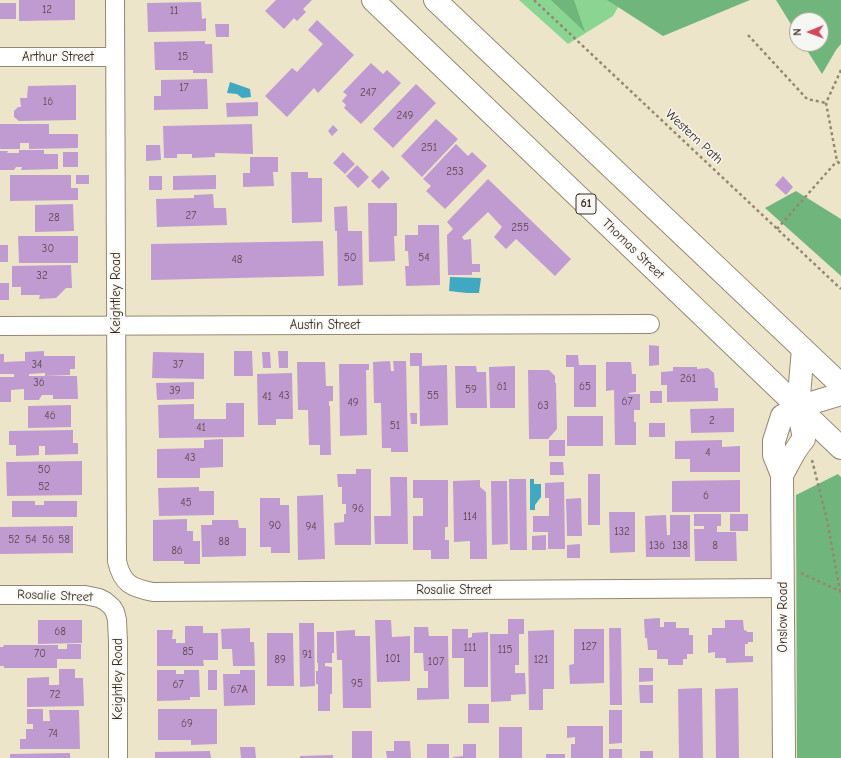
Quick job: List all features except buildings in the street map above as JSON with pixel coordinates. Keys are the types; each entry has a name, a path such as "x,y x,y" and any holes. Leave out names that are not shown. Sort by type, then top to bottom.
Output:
{"main road":[{"name":"Thomas Street","path":"373,0 841,448"},
{"path":"435,0 841,385"},
{"name":"Onslow Road","path":"784,758 782,475 790,463 798,445 804,439 798,407 803,348"},
{"path":"798,407 841,394"}],"street":[{"name":"Keightley Road","path":"115,0 117,561 119,570 128,583"},
{"name":"Arthur Street","path":"0,57 115,56"},
{"name":"Austin Street","path":"0,326 650,324"},
{"name":"Rosalie Street","path":"128,583 141,590 153,592 783,588"},
{"name":"Rosalie Street","path":"0,595 85,595 99,598 108,603"},
{"name":"Keightley Road","path":"108,603 115,612 117,620 118,758"}],"path":[{"name":"Western Path","path":"534,0 841,289"},
{"path":"748,35 807,99 826,103"},
{"path":"841,70 826,103 837,161 841,165"},
{"path":"777,229 837,161"},
{"path":"811,457 827,520 841,596"},
{"path":"783,588 798,571 840,590"}],"green space":[{"path":"519,0 622,0 613,16 568,44"},
{"path":"551,0 574,0 585,32"},
{"path":"607,0 750,0 663,36"},
{"path":"776,0 841,0 841,44 822,74 808,52 829,52 829,12 789,12 789,21"},
{"path":"796,191 841,219 841,276 765,208"},
{"path":"838,474 841,477 841,758 797,758 796,495"}],"water":[{"path":"230,82 250,89 251,97 242,98 237,94 227,93"},
{"path":"450,277 481,278 479,293 449,291"},
{"path":"530,479 534,479 534,484 541,484 541,497 535,505 535,510 530,510"}]}
